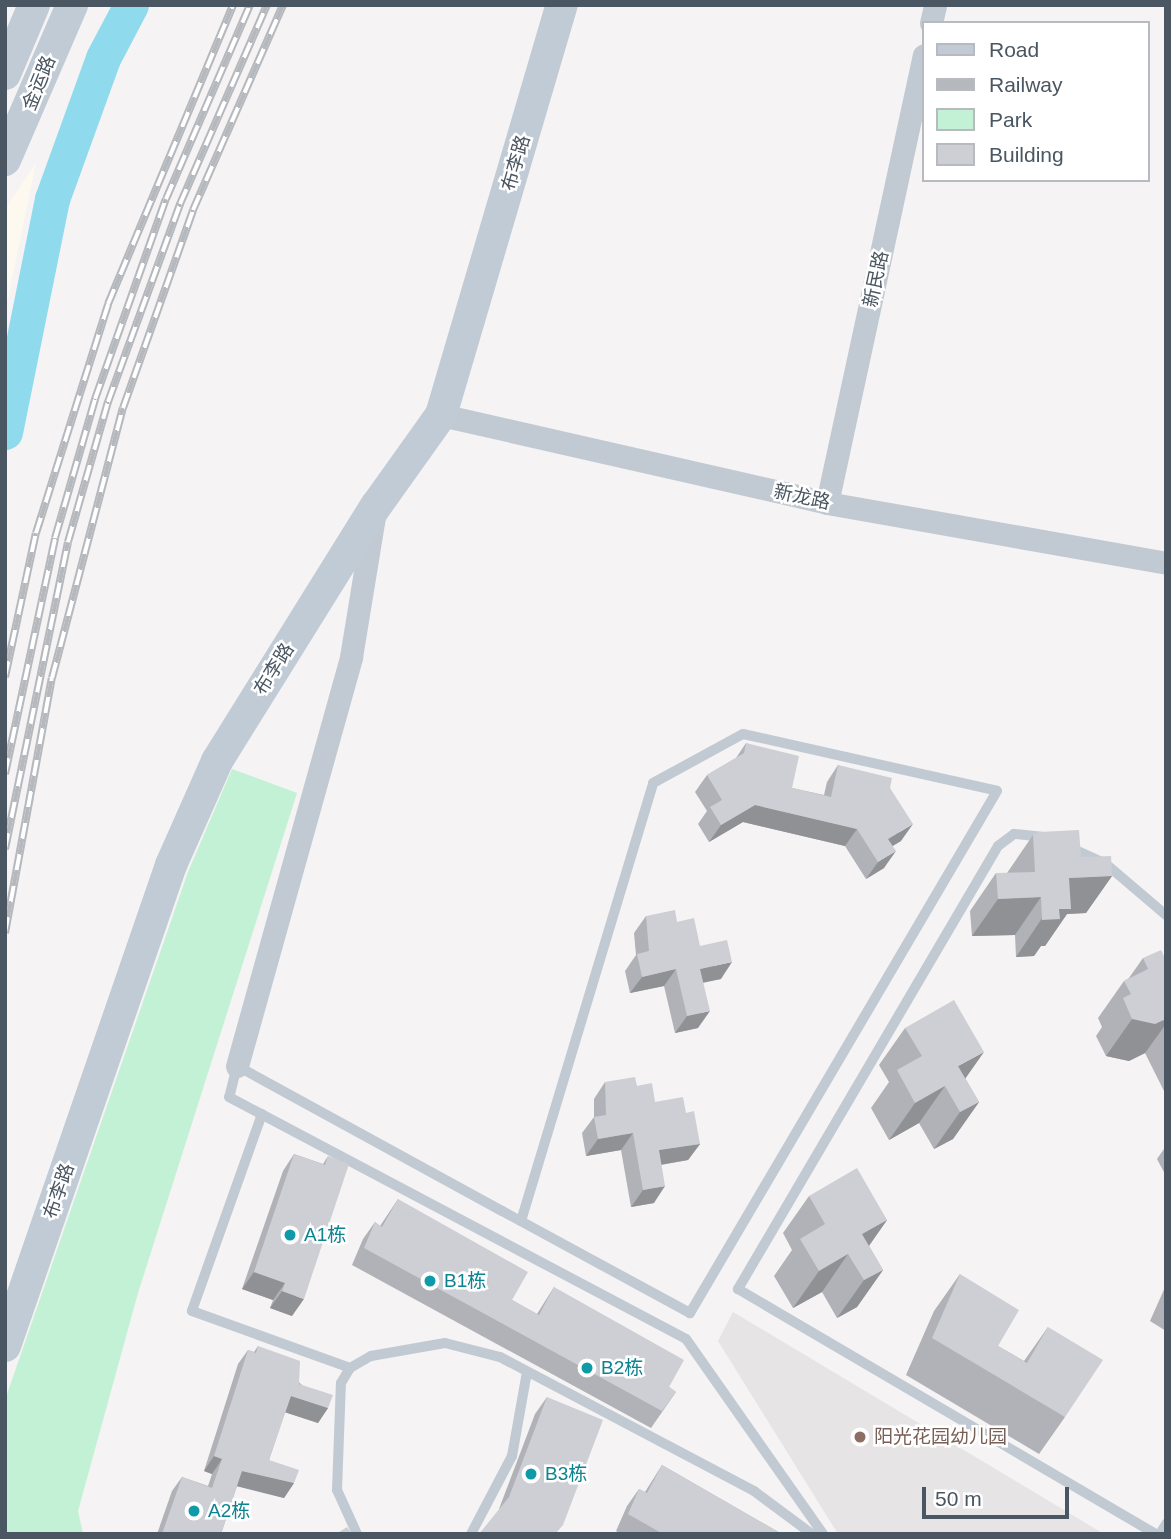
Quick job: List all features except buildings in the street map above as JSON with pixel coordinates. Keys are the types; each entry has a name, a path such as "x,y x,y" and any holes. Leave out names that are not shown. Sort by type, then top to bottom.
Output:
{"main road":[{"name":"金运路","path":"5,74 34,5"},
{"name":"金运路","path":"5,160 72,5"},
{"name":"布李路","path":"5,1346 171,865 217,761 376,506 441,415 562,5"}],"street":[{"name":"新民路","path":"827,503 922,64"},
{"name":"新龙路","path":"441,415 827,503 1166,564"},
{"path":"237,1066 351,657 376,506"}],"lane":[{"path":"522,1221 653,783 743,734 997,791 691,1313 237,1066 229,1097 686,1339 823,1534"},
{"path":"1166,915 1106,864 1045,837 1014,834 998,846 738,1289 1158,1534 1166,1524"},
{"path":"262,1114 192,1311 350,1368"},
{"path":"357,1534 344,1513 336,1478 338,1396 350,1368 371,1356 457,1343 527,1371 754,1491 812,1534"},
{"path":"471,1534 512,1456 527,1371"}],"shaded area":[{"path":"36,163 5,313 5,209"},
{"name":"阳光花园幼儿园","path":"733,1312 1104,1534 838,1534 718,1341"}],"green space":[{"path":"232,769 297,793 138,1293 78,1511 83,1534 5,1534 5,1400 188,872"}],"waterway":[{"path":"5,432 52,199 103,58 131,5"}],"railway":[{"path":"5,677 36,533 108,304 233,5"},
{"path":"5,774 55,538 95,399 166,199 250,5"},
{"path":"5,849 68,542 108,402 180,204 267,5"},
{"path":"5,933 52,678 123,408 193,210 283,5"}],"place":[{"name":"A1栋","path":"290,1235"},
{"name":"B1栋","path":"430,1281"},
{"name":"B2栋","path":"587,1368"},
{"name":"阳光花园幼儿园","path":"860,1437"},
{"name":"B3栋","path":"531,1474"},
{"name":"A2栋","path":"194,1511"}]}
